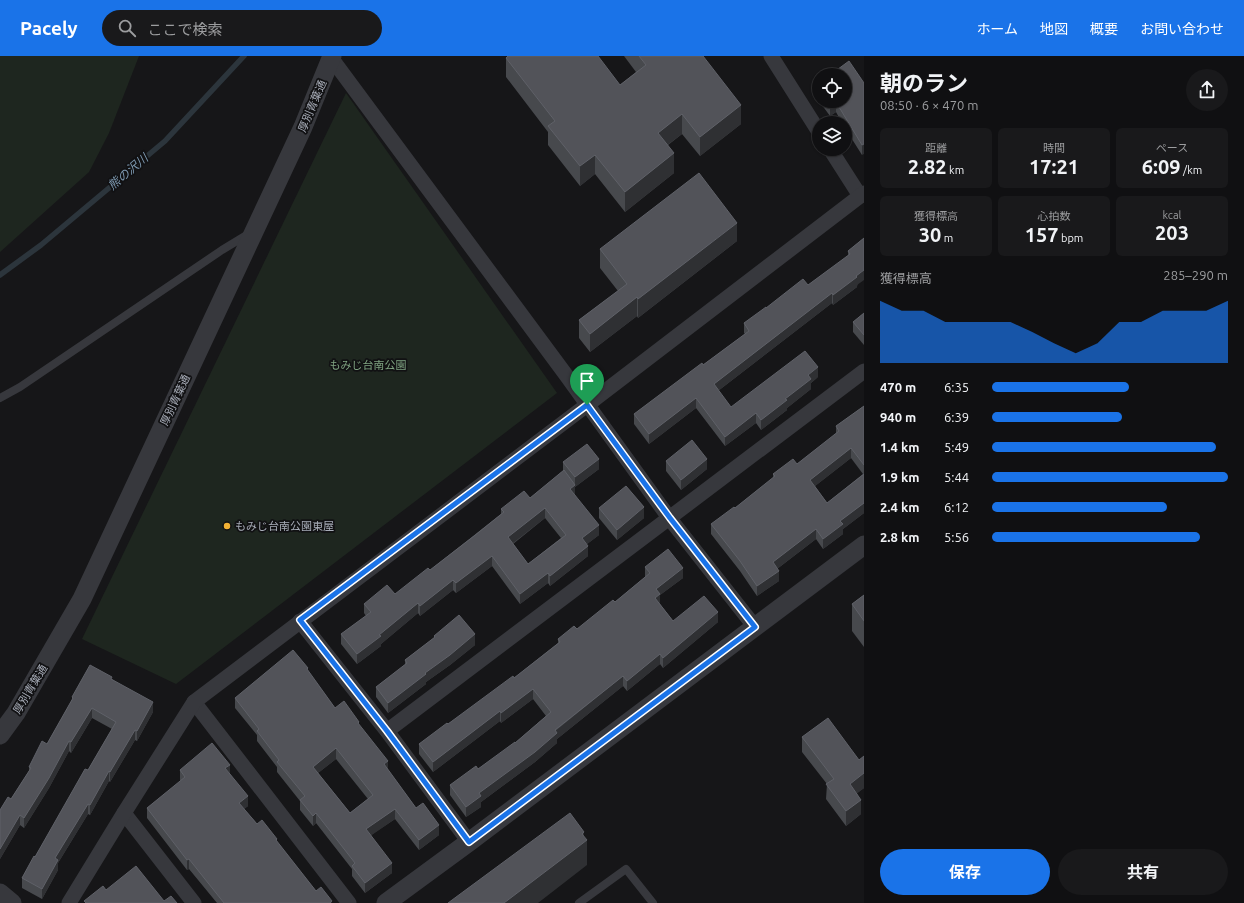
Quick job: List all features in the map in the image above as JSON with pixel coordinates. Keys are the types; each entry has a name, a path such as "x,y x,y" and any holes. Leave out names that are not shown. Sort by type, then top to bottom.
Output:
{"street":[{"path":"770,56 812,121"},
{"path":"336,57 670,518 755,627"},
{"name":"厚別青葉通","path":"0,735 16,713 82,599 336,57"},
{"path":"69,903 194,702 300,620 587,405 862,194 835,156"},
{"path":"387,731 864,371"},
{"path":"386,903 864,545"},
{"path":"300,620 387,731 469,842"},
{"path":"194,702 349,903"},
{"path":"124,813 194,903"},
{"path":"0,893 12,903"}],"lane":[{"path":"0,398 78,348 222,250 254,230"},
{"path":"579,903 626,869 653,903"}],"green space":[{"path":"0,56 139,56 109,133 89,172 0,252"},
{"name":"もみじ台南公園","path":"346,93 557,393 176,684 82,639"}],"building":[{"path":"508,56 598,56 620,85 646,65 639,56 703,56 741,105 700,137 682,114 658,133 674,153 625,192 595,155 580,166 548,126 555,121 506,58"},
{"path":"849,61 864,83 864,144 862,145 852,128 852,116 844,116 840,108 852,108 852,68 840,68"},
{"path":"699,173 737,223 638,299 637,297 590,334 579,320 627,284 600,249"},
{"path":"864,238 864,270 856,276 857,277 833,295 832,293 714,384 731,407 805,351 818,367 808,375 811,379 761,420 756,413 725,437 696,398 649,434 634,414 702,363 703,365 749,331 744,323 803,279 808,285 850,254 848,251"},
{"path":"864,313 864,335 853,322"},
{"path":"864,406 864,465 851,448 810,480 827,503 864,474 864,503 840,521 843,524 823,539 816,529 773,562 779,571 757,586 740,561 711,524 734,507 735,508 775,476 773,474 793,459 797,464 839,431 836,426"},
{"path":"692,440 707,459 681,480 666,461"},
{"path":"587,444 599,459 575,477 563,462"},
{"path":"564,470 575,485 570,489 599,525 582,538 588,546 550,576 548,573 520,594 492,556 456,583 453,580 420,606 418,603 379,635 381,636 357,654 341,634 371,612 364,604 387,585 395,594 428,568 430,570 504,512 501,509 524,491 530,498","holes":["545,508 566,535 528,564 508,537"]},
{"path":"626,486 644,507 617,530 599,508"},
{"path":"668,549 683,568 656,589 660,594 655,598 673,621 704,596 718,612 663,658 660,654 627,681 623,676 555,730 557,733 535,752 479,793 481,796 466,807 450,785 476,766 478,769 515,743 551,712 533,689 501,713 500,711 433,762 419,744 513,676 514,678 560,642 558,639 574,626 577,629 613,600 615,602 650,573 645,567"},
{"path":"864,595 864,621 852,604"},
{"path":"459,615 475,634 388,703 376,687 407,663 405,660 435,637 434,636"},
{"path":"293,650 308,668 307,669 335,708 344,701 359,722 358,723 388,761 384,764 416,808 423,803 439,825 419,840 395,809 366,829 392,863 365,883 352,866 355,863 316,813 313,816 300,800 305,796 277,762 279,760 257,731 259,729 235,698","holes":["336,748 373,795 350,813 313,767"]},
{"path":"90,665 112,677 111,679 153,702 137,731 135,730 110,772 109,771 90,805 88,804 55,858 58,860 42,889 22,878 85,769 88,770 116,722 92,708 71,742 69,741 49,778 24,818 20,815 0,849 0,810 8,797 11,799 31,768 29,767 42,741 47,744"},
{"path":"828,718 859,760 864,756 864,773 850,784 861,800 846,811 826,784 834,779 802,737"},
{"path":"212,743 230,765 225,768 248,796 239,803 257,824 262,820 316,891 321,887 332,901 330,903 224,903 189,859 187,860 147,808 185,777 180,770"},
{"path":"570,813 584,832 582,834 587,840 504,903 448,903"},
{"path":"136,866 164,901 171,896 177,903 86,903 84,901 103,886 106,890"}],"waterway":[{"name":"熊の沢川","path":"0,275 41,245 165,141 244,56"}],"place":[{"name":"もみじ台南公園東屋","path":"227,526"}],"route":[{"path":"587,405 670,518 755,627 469,842 387,731 300,620 587,405"}]}
